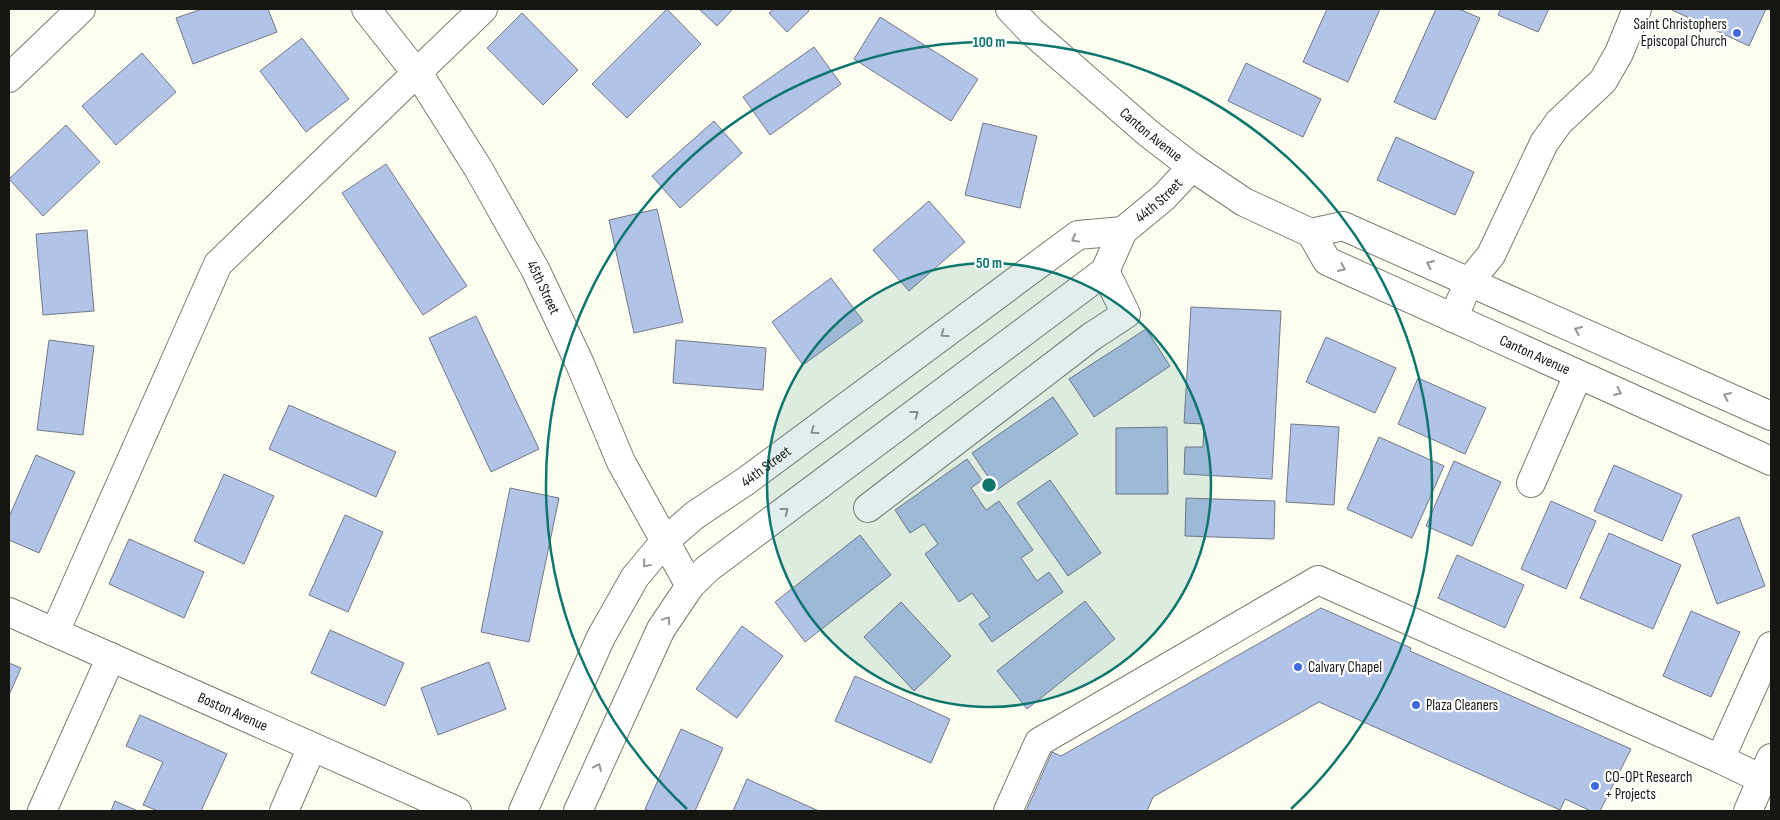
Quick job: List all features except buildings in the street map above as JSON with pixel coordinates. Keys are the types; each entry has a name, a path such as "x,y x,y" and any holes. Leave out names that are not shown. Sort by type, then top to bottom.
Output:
{"street":[{"path":"9,78 81,9"},
{"name":"45th Street","path":"366,9 417,74 478,168 535,269 580,364 621,462 690,586"},
{"path":"55,632 218,264 483,9"},
{"name":"Canton Avenue","path":"1010,9 1031,31 1148,134 1244,202 1311,233 1327,261 1771,462"},
{"path":"1453,318 1469,282 1491,255 1544,143 1559,122 1603,81 1619,53 1637,9"},
{"name":"44th Street","path":"578,811 661,629 690,586 707,569 1105,271 1123,231 1164,197 1192,167"},
{"path":"1311,233 1344,226 1771,416"},
{"name":"44th Street","path":"522,811 601,637 635,578 665,541 695,515 746,481 1078,235 1123,231"},
{"path":"868,508 1091,337 1126,314 1105,271"},
{"path":"1531,483 1578,375"},
{"path":"1008,811 1039,742 1318,580 1720,759 1767,769 1748,811"},
{"name":"Boston Avenue","path":"9,612 457,811"},
{"path":"1720,759 1771,646"},
{"path":"42,811 111,657"},
{"path":"284,811 312,747"}],"place":[{"name":"Saint Christophers Episcopal Church","path":"1737,33"},
{"name":"Calvary Chapel","path":"1298,667"},
{"name":"Plaza Cleaners","path":"1416,705"},
{"name":"CO-OPt Research + Projects","path":"1595,786"}]}
